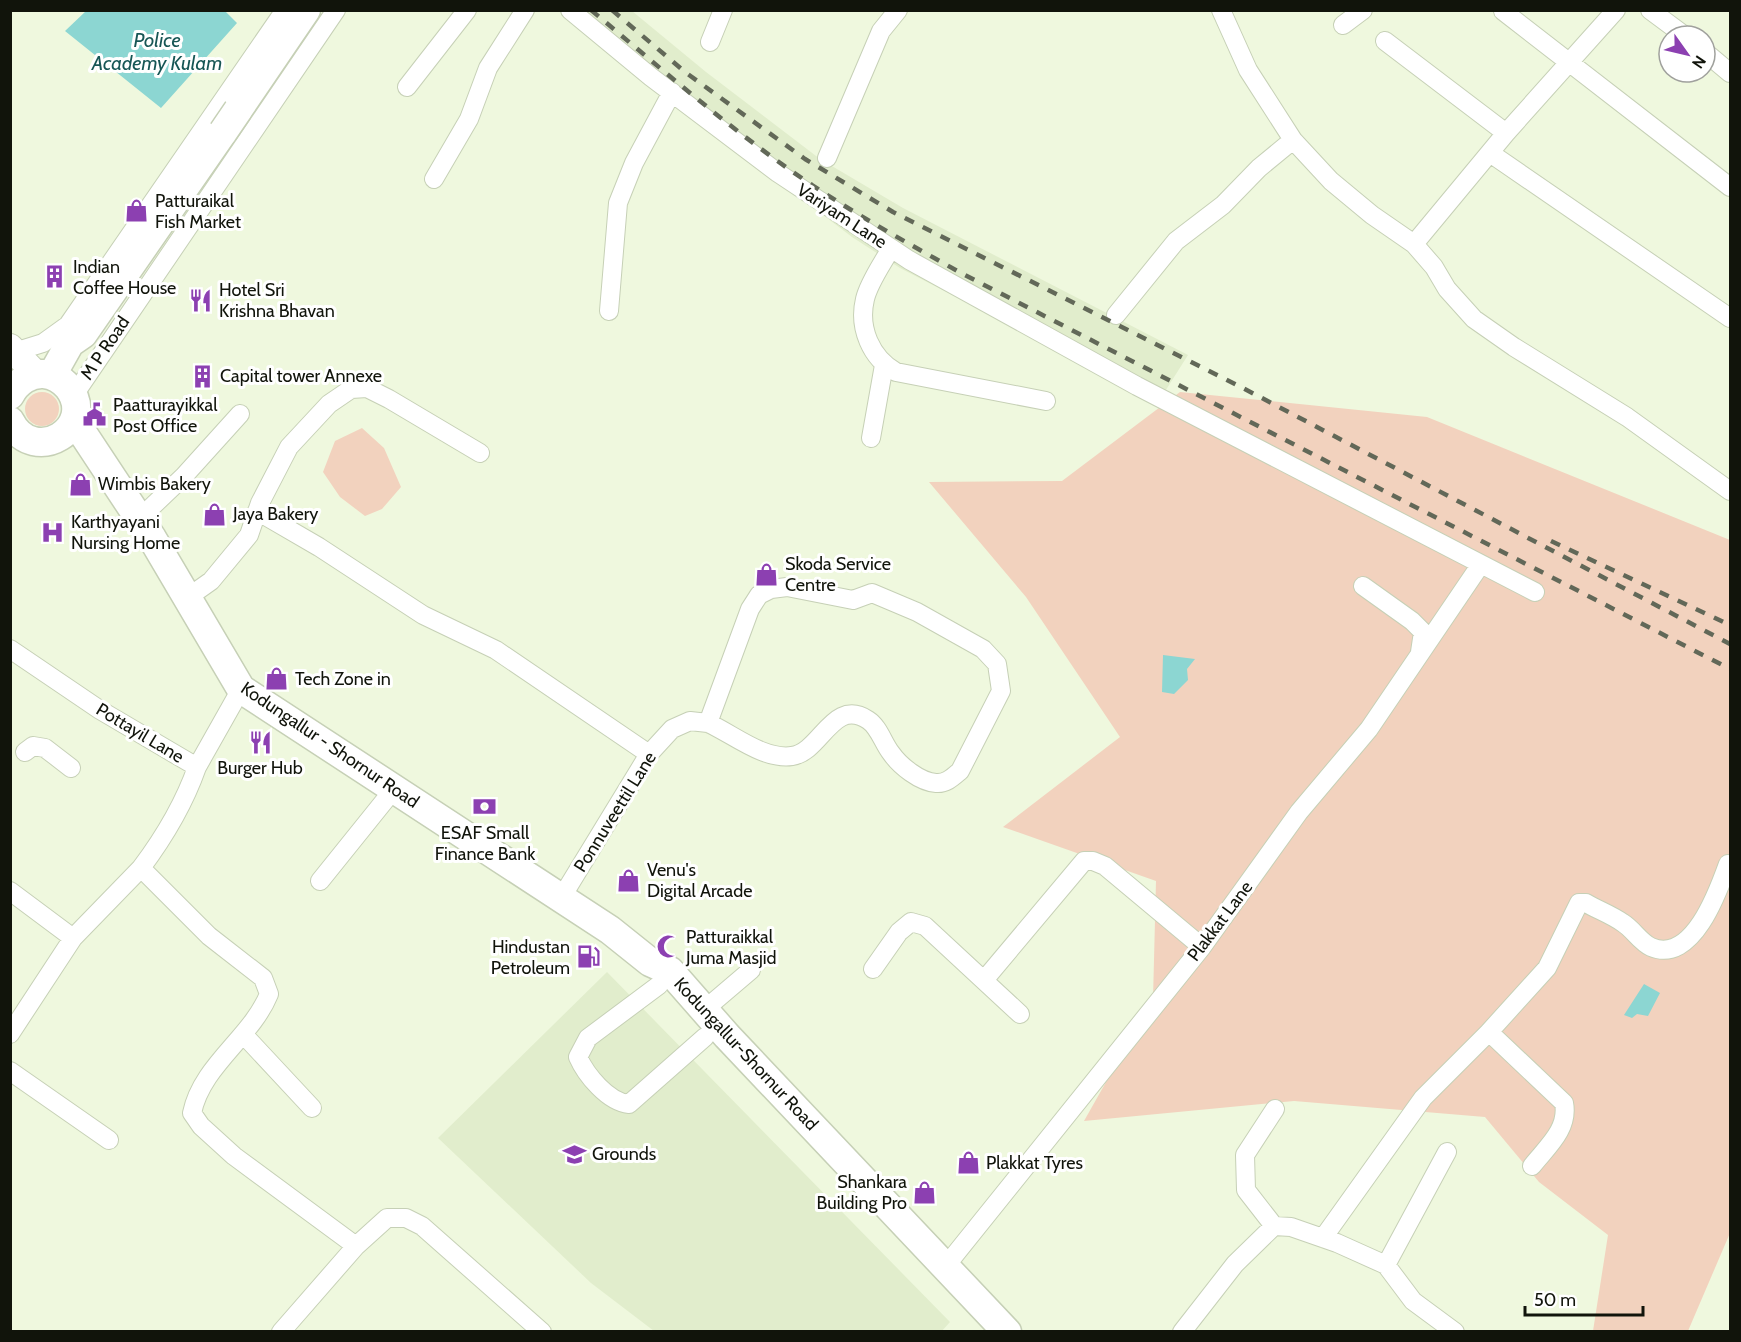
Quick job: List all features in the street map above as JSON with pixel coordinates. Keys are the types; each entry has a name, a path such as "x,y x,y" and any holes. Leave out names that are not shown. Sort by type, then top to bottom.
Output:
{"main road":[{"path":"14,437 33,441 52,440 68,430 60,389 70,343 83,334 306,10"},
{"path":"12,349 60,389"},
{"path":"10,394 21,381 60,389"},
{"name":"Kodungallur - Shornur Road","path":"60,389 241,689 560,900 610,930 654,973"},
{"name":"Kodungallur-Shornur Road","path":"654,973 670,971 704,1023 753,1086 980,1332"},
{"name":"Kodungallur-Shornur Road","path":"704,1023 1007,1332"}],"street":[{"path":"12,349 44,343 68,325 285,10"},
{"name":"M P Road","path":"60,389 137,301 336,10"},
{"path":"407,87 467,10"},
{"path":"434,179 469,119 488,68 525,10"},
{"name":"Variyam Lane","path":"570,10 778,173 891,248 956,287 1137,386 1535,592"},
{"path":"710,42 723,10"},
{"path":"827,158 881,31 898,10"},
{"path":"1221,10 1248,70 1293,140 1331,181 1372,215 1414,244 1434,267 1447,289 1474,319 1514,347 1627,417 1731,491"},
{"path":"1342,25 1363,10"},
{"path":"1503,10 1731,187"},
{"path":"1414,244 1506,133 1616,10"},
{"path":"1650,10 1669,24"},
{"path":"1385,41 1506,133"},
{"path":"1717,62 1731,73"},
{"path":"609,311 618,203 634,163 672,92"},
{"path":"215,110 251,135"},
{"path":"1116,315 1176,241 1222,204 1258,168 1293,140"},
{"path":"1490,153 1731,318"},
{"path":"891,248 865,299 869,345 884,365 896,372 1046,401"},
{"path":"871,438 884,365"},
{"path":"188,598 211,581 249,535 257,511 289,447 329,404 351,389 367,388 480,453"},
{"path":"139,519 184,476 240,414"},
{"path":"257,511 319,547 423,615 496,650 649,754"},
{"name":"Plakkat Lane","path":"945,1267 1202,947 1299,812 1369,729 1481,564"},
{"path":"1363,586 1412,621 1422,632 1420,654"},
{"path":"787,587 854,600 872,593 916,612 983,649 997,664 1001,691 960,771 950,780 936,783 907,770 891,754 880,734 868,720 852,714 836,718 812,744 793,756 776,755 758,749 708,723 750,609 759,595 771,589 787,587"},
{"name":"Pottayil Lane","path":"10,649 100,710 197,767 241,689"},
{"name":"Ponnuveettil Lane","path":"560,900 649,754 672,729 690,722 708,723"},
{"path":"25,752 33,746 45,748 71,768"},
{"path":"10,1034 73,938 141,868 163,838 186,797 197,767"},
{"path":"320,881 394,789"},
{"path":"985,979 1084,861 1093,861 1105,866 1202,947"},
{"path":"1323,1238 1423,1098 1489,1032 1547,968 1579,903 1586,903 1624,923 1650,947 1664,950 1685,942 1703,921 1728,864"},
{"path":"141,868 209,936 263,978 269,994 262,1011 196,1094 192,1113 201,1126 234,1156 356,1246"},
{"path":"10,891 73,938"},
{"path":"873,969 899,932 911,922 925,926 985,979 1020,1014"},
{"path":"654,973 588,1038 578,1057 584,1070 617,1103 629,1104 751,970"},
{"path":"1489,1032 1564,1103 1566,1115 1561,1131 1532,1166"},
{"path":"243,1034 312,1108"},
{"path":"10,1071 109,1140"},
{"path":"1274,1227 1246,1190 1245,1155 1275,1110"},
{"path":"1386,1265 1447,1152"},
{"path":"282,1332 356,1246 387,1218 406,1218 422,1226 542,1332"},
{"path":"1182,1332 1235,1264 1274,1227 1291,1227 1386,1265 1413,1301 1455,1332"}],"shaded area":[{"path":"568,11 632,11 706,72 820,159 903,208 1188,355 1164,393 1155,400 900,268 852,237 735,148"},
{"path":"42,392 54,397 59,409 54,421 42,426 30,421 25,409 30,397"},
{"path":"1180,392 1427,417 1730,540 1730,1233 1688,1331 1593,1331 1608,1235 1539,1182 1485,1117 1294,1101 1084,1121 1153,999 1156,881 1003,827 1120,737 1026,597 929,482 1062,481"},
{"path":"362,428 384,448 401,487 382,509 365,516 340,497 323,472 335,441"},
{"path":"607,972 950,1322 941,1332 654,1331 591,1283 438,1138"}],"water":[{"name":"Police Academy Kulam","path":"86,11 225,11 237,23 161,108 65,31"},
{"path":"1163,655 1195,659 1187,669 1188,680 1174,694 1162,692"},
{"path":"1644,984 1660,993 1648,1016 1637,1014 1632,1018 1624,1015"}],"railway":[{"path":"591,10 699,100 783,165 886,231 961,273 1730,669"},
{"path":"612,10 685,72 805,159 893,212 1239,386 1730,644"},
{"path":"1551,541 1730,625"}],"place":[{"name":"Patturaikal Fish Market","path":"137,211"},
{"name":"Indian Coffee House","path":"55,277"},
{"name":"Hotel Sri Krishna Bhavan","path":"201,300"},
{"name":"Capital tower Annexe","path":"202,376"},
{"name":"Paatturayikkal Post Office","path":"95,415"},
{"name":"Wimbis Bakery","path":"80,484"},
{"name":"Jaya Bakery","path":"215,514"},
{"name":"Karthyayani Nursing Home","path":"53,532"},
{"name":"Skoda Service Centre","path":"767,574"},
{"name":"Tech Zone in","path":"277,679"},
{"name":"Burger Hub","path":"260,742"},
{"name":"ESAF Small Finance Bank","path":"485,807"},
{"name":"Venu's Digital Arcade","path":"629,880"},
{"name":"Patturaikkal Juma Masjid","path":"668,947"},
{"name":"Hindustan Petroleum","path":"588,957"},
{"name":"Grounds","path":"574,1154"},
{"name":"Plakkat Tyres","path":"968,1163"},
{"name":"Shankara Building Pro","path":"925,1192"}]}
